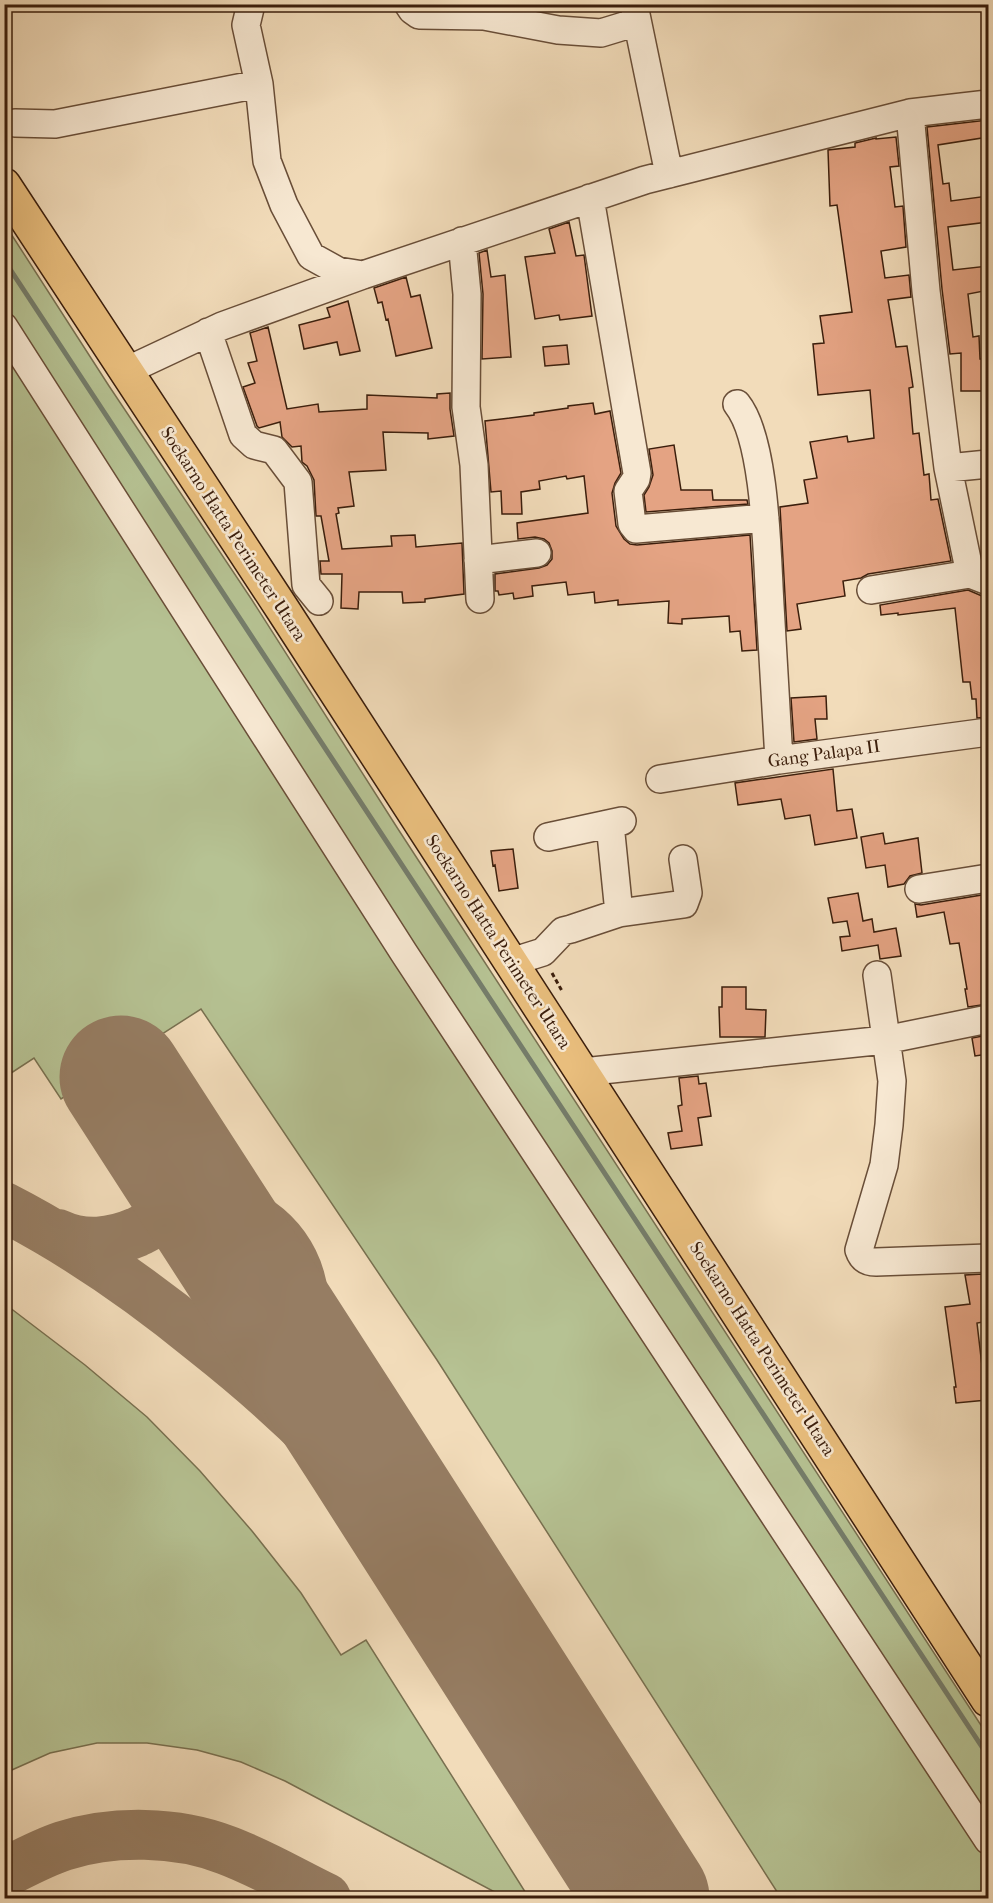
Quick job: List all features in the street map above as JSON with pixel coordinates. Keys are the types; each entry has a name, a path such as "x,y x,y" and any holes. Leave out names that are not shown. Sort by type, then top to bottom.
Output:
{"main road":[{"name":"Soekarno Hatta Perimeter Utara","path":"4,185 283,610 988,1700"}],"street":[{"path":"251,4 246,25 259,84 267,161 284,205 311,256 338,271 363,275"},
{"path":"408,4 419,15 484,16 558,30 601,33 636,13 669,174"},
{"path":"15,123 55,124 259,84"},
{"path":"126,370 208,332 363,275 590,198 669,174 910,113 988,104"},
{"path":"872,590 979,578 948,468 926,291 910,113"},
{"path":"590,198 637,473 628,492 632,524 636,529 765,518"},
{"path":"462,242 466,294 466,407 474,465 480,599"},
{"path":"4,327 404,953 988,1840"},
{"path":"208,332 243,435 254,445 274,450 298,482 313,593 283,610"},
{"path":"737,404 742,410 757,452 765,518 779,760"},
{"path":"948,468 988,464"},
{"path":"478,560 537,553"},
{"name":"Gang Palapa II","path":"660,779 779,760 988,732"},
{"path":"548,837 616,822 619,913"},
{"path":"511,962 543,952 563,932 619,913 684,904 688,893 683,859"},
{"path":"919,889 988,878"},
{"path":"877,975 892,1081 884,1165 860,1240 861,1257 868,1262 988,1258"},
{"path":"583,1072 885,1040 988,1019"}],"green space":[{"path":"4,223 109,386 252,600 398,829 988,1736 988,1898 781,1898 437,1360 201,1009 61,1099 34,1058 5,1077"},
{"path":"5,1304 85,1365 147,1417 200,1471 301,1593 341,1655 366,1640 529,1898 506,1898 285,1781 241,1762 197,1750 147,1743 97,1743 50,1753 5,1773"}],"building":[{"path":"988,120 988,137 938,145 943,184 949,183 951,201 988,196 988,222 948,227 953,270 988,266 988,286 983,286 984,291 968,294 973,337 979,336 980,359 987,359 987,391 961,391 961,353 950,354 927,127"},
{"path":"896,137 899,166 890,167 895,207 903,206 906,247 881,251 885,278 909,275 911,297 888,300 896,347 907,346 913,387 909,388 913,434 919,433 924,475 929,474 931,500 938,499 951,561 868,574 861,578 843,581 845,596 797,604 801,629 787,631 780,507 808,503 804,480 817,478 810,442 847,436 848,442 874,438 870,390 818,395 813,344 824,343 820,316 852,312 837,205 830,206 828,150 855,147 855,143 876,138"},
{"path":"569,222 576,256 584,255 592,316 560,320 559,315 535,319 525,257 555,253 549,229"},
{"path":"487,250 491,277 505,275 511,357 482,359 483,294 479,253"},
{"path":"406,277 411,297 420,295 432,348 396,356 388,319 386,320 382,302 378,303 374,288"},
{"path":"348,301 360,351 340,355 337,342 304,349 299,325 330,317 327,308"},
{"path":"268,327 287,409 318,404 319,412 367,409 367,395 437,398 437,394 450,393 454,436 428,439 428,433 383,432 386,470 349,472 354,506 338,508 339,513 336,514 342,549 392,546 391,536 415,535 416,547 462,543 464,594 425,599 425,602 403,603 402,592 359,592 358,609 341,608 342,574 321,574 320,561 329,561 321,516 316,516 314,480 307,466 302,462 301,446 292,447 282,437 280,422 259,428 257,426 243,387 255,383 248,363 257,361 250,333"},
{"path":"567,345 569,364 545,366 543,347"},
{"path":"593,403 595,414 610,411 621,473 612,493 616,526 624,539 630,544 637,545 750,535 757,650 742,651 740,631 730,632 729,616 682,619 682,624 668,623 669,601 618,605 618,600 595,603 594,592 568,595 566,582 532,586 533,596 514,599 513,593 499,595 498,591 495,591 495,574 539,568 547,565 552,559 549,543 544,539 535,537 518,539 517,523 588,513 584,476 567,479 566,476 539,481 540,489 521,492 522,514 502,514 501,491 491,492 485,421 534,415 534,413 568,408 568,406"},
{"path":"674,445 681,490 712,490 713,500 747,500 748,504 646,512 644,495 653,475 649,449"},
{"path":"968,590 982,596 983,604 987,604 988,717 977,718 976,699 972,699 970,682 963,682 955,608 881,615 880,605"},
{"path":"826,696 827,719 815,719 817,739 794,742 791,698"},
{"path":"833,769 837,811 852,809 857,838 815,845 810,815 785,819 781,799 738,805 735,783"},
{"path":"883,833 885,844 918,838 922,873 910,876 904,884 888,887 885,865 866,868 861,837"},
{"path":"513,849 518,888 499,891 491,851"},
{"path":"858,893 863,921 872,919 874,932 896,928 901,956 880,959 878,945 842,951 840,937 850,936 847,921 833,923 828,898"},
{"path":"988,894 988,1004 968,1007 959,943 950,944 944,912 917,917 915,904 921,905"},
{"path":"722,987 746,987 746,1009 766,1010 765,1037 720,1037 719,1007 722,1007"},
{"path":"988,1035 988,1054 975,1056 972,1038"},
{"path":"698,1076 699,1084 706,1083 711,1116 698,1118 702,1145 671,1149 668,1133 682,1131 678,1106 682,1105 679,1078"},
{"path":"983,1274 988,1321 977,1323 987,1400 956,1403 954,1387 956,1387 945,1307 970,1304 965,1275"}],"waterway":[{"path":"4,260 988,1756"}],"taxiway":[{"path":"58,1234 87,1242 108,1241 137,1232 182,1210 201,1206 230,1208 260,1223 284,1246 293,1261 300,1277 303,1294 303,1338 306,1353 316,1375 365,1455"},
{"path":"4,1207 83,1252 132,1286 181,1322 267,1393 326,1450 363,1490 477,1632"},
{"path":"4,1873 48,1852 82,1841 124,1835 166,1836 207,1844 239,1855 326,1898"}],"runway":[{"path":"121,1077 648,1898"}]}
